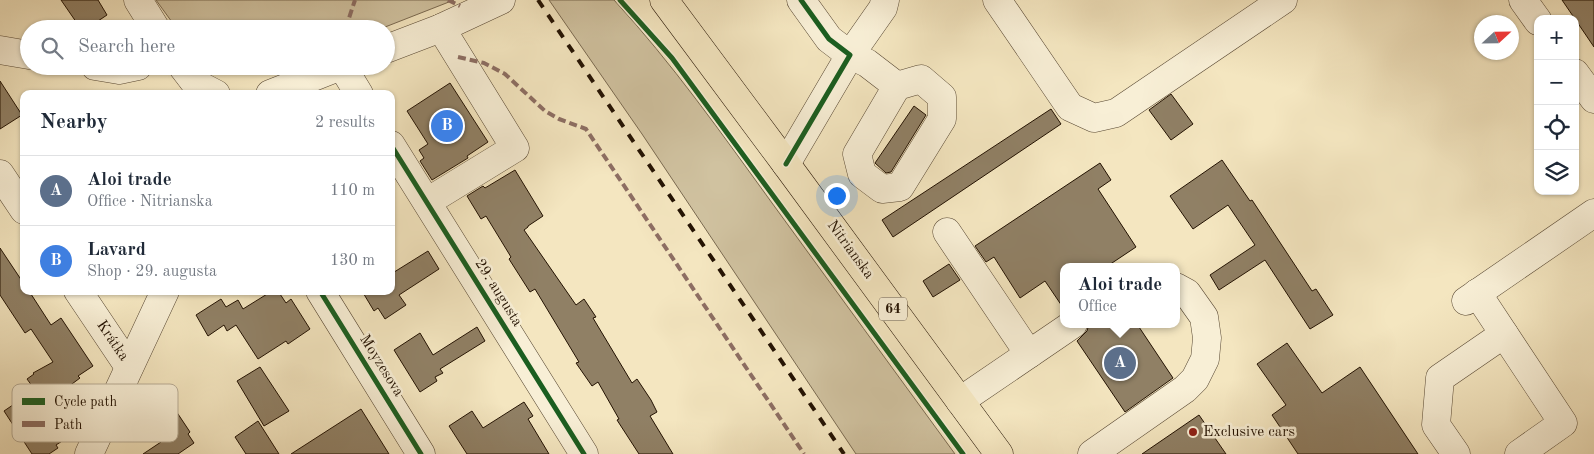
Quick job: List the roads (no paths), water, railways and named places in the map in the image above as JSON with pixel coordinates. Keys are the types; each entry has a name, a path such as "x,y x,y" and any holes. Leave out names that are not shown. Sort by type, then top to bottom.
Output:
{"main road":[{"name":"Nitrianska","path":"664,0 999,454"}],"street":[{"path":"138,0 150,20"},
{"path":"395,46 441,28 501,0"},
{"path":"801,0 829,39 850,55 867,63 897,86"},
{"path":"786,164 850,55 883,8 884,0"},
{"path":"997,0 1070,107 1094,118 1116,113 1283,0"},
{"path":"1523,0 1534,15"},
{"path":"427,202 515,148 441,28"},
{"path":"0,50 20,53"},
{"path":"189,75 195,83 208,90"},
{"path":"280,90 318,75"},
{"path":"347,75 356,90"},
{"path":"1579,78 1594,99"},
{"name":"29. augusta","path":"395,150 584,454"},
{"path":"0,174 20,204"},
{"path":"1519,454 1564,424 1504,334 1472,297 1594,213"},
{"path":"947,232 1029,354"},
{"path":"1092,454 1185,389 1195,379 1205,359 1207,338 1204,317 1187,292 1180,289"},
{"name":"Krátka","path":"81,295 129,367"},
{"path":"121,384 163,295"},
{"name":"Moyzesova","path":"322,295 421,454"},
{"path":"960,401 1067,328"},
{"path":"1456,454 1436,425 1440,378 1504,334"},
{"path":"89,454 95,442"}],"railway":[{"path":"538,0 844,454"}],"place":[{"name":"Lavard","path":"447,126"},
{"name":"Aloi trade","path":"1120,363"},
{"name":"Exclusive cars","path":"1193,432"}]}
